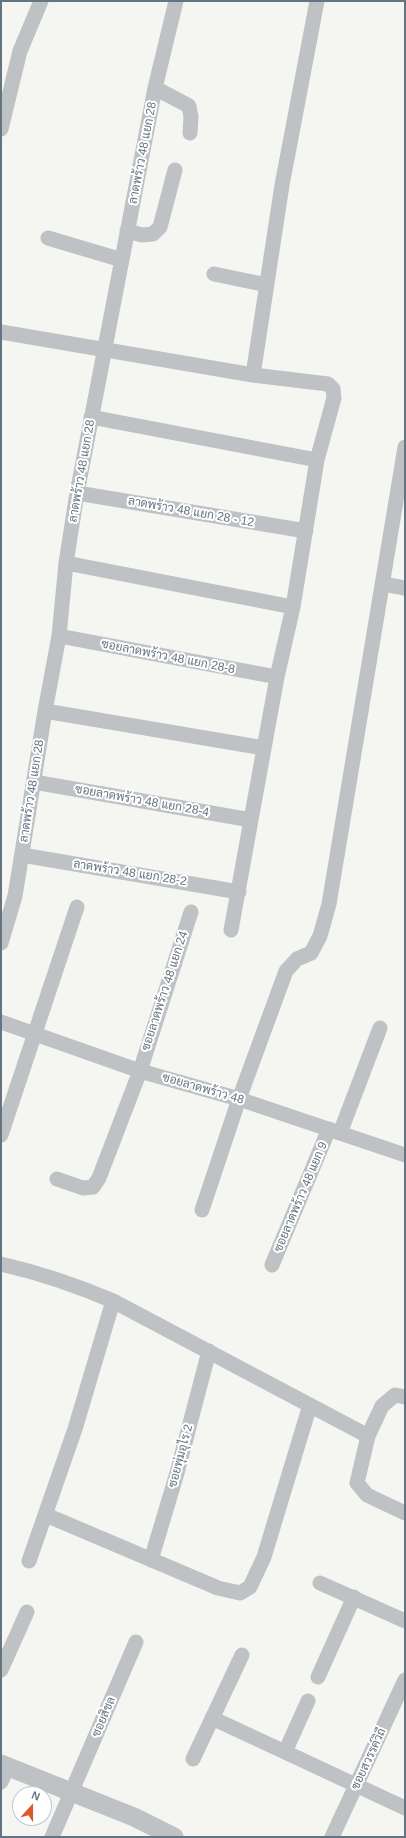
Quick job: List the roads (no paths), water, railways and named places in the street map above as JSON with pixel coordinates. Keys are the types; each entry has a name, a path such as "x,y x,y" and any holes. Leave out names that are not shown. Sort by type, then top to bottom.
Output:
{"street":[{"path":"1,129 20,51 41,1"},
{"name":"ลาดพร้าว 48 แยก 28","path":"1,943 12,911 22,855 45,711 59,636 66,563 91,417 155,88 176,1"},
{"path":"253,375 282,185 317,1"},
{"path":"155,88 189,106 191,118 190,133"},
{"path":"127,231 142,235 153,234 160,227 175,170"},
{"path":"48,238 122,260"},
{"path":"214,274 267,286"},
{"path":"1,332 253,375 328,384 333,389 334,398 317,460 293,607 277,678 231,930"},
{"path":"91,417 317,460"},
{"path":"202,1210 239,1099 286,970 297,959 311,953 320,936 330,897 405,447"},
{"name":"ลาดพร้าว 48 แยก 28 - 12","path":"77,493 306,532"},
{"path":"66,563 293,607"},
{"path":"382,584 405,588"},
{"name":"ซอยลาดพร้าว 48 แยก 28-8","path":"59,636 277,678"},
{"path":"45,711 264,748"},
{"name":"ซอยลาดพร้าว 48 แยก 28-4","path":"34,782 251,820"},
{"name":"ลาดพร้าว 48 แยก 28-2","path":"22,855 239,892"},
{"path":"1,1134 77,907"},
{"name":"ซอยลาดพร้าว 48 แยก 24","path":"57,1178 83,1188 93,1187 99,1178 140,1070 191,912"},
{"name":"ซอยลาดพร้าว 48","path":"1,1022 140,1070 239,1099 405,1155"},
{"name":"ซอยลาดพร้าว 48 แยก 9","path":"272,1266 335,1131 380,1028"},
{"path":"1,1264 40,1273 113,1301 368,1436"},
{"path":"29,1560 46,1515 74,1429 113,1301"},
{"name":"ซอยพุ่มอุไร 2","path":"151,1560 177,1473 209,1351"},
{"path":"405,1397 395,1395 382,1406 368,1436 357,1483 367,1495 405,1513"},
{"path":"46,1515 218,1588 240,1593 250,1587 264,1557 310,1405"},
{"path":"320,1583 405,1621"},
{"path":"318,1676 354,1597"},
{"path":"1,1670 27,1612"},
{"name":"ซอยสิชล","path":"52,1837 136,1642"},
{"path":"193,1759 242,1655"},
{"name":"ซอยสวรรค์วิถี","path":"332,1837 405,1680"},
{"path":"285,1752 308,1700"},
{"path":"212,1718 405,1808"},
{"path":"3,1771 71,1792 134,1817 170,1836"}]}
